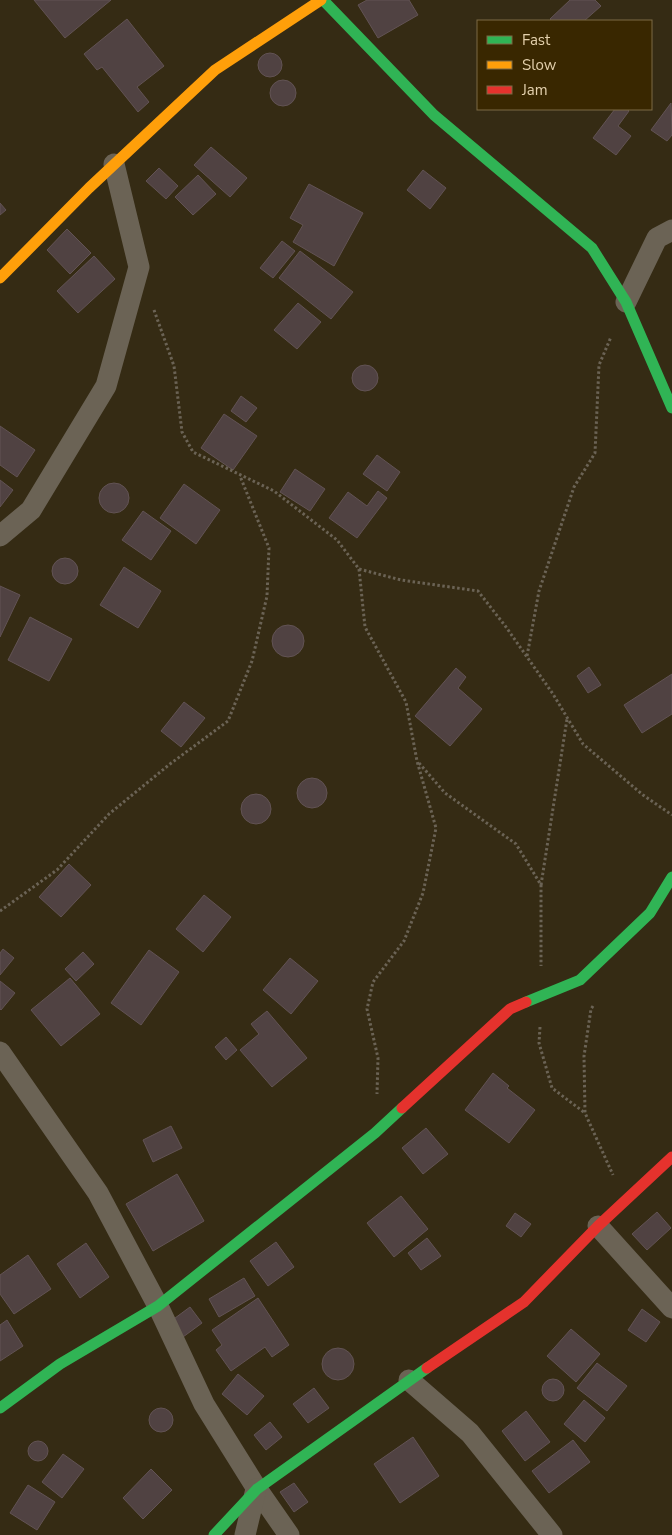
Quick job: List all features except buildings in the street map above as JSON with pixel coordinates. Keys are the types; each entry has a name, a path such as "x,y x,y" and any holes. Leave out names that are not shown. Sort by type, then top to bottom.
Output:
{"street":[{"path":"0,278 114,164 215,70 322,0 434,115 592,248 626,302 672,408"},
{"path":"0,536 31,510 106,386 139,266 114,164"},
{"path":"626,302 657,238 672,230"},
{"path":"0,1408 60,1364 158,1306 375,1133 510,1009 580,980 650,914 672,878"},
{"path":"0,1052 98,1192 158,1306 204,1404 256,1489 289,1535"},
{"path":"214,1535 256,1489 524,1302 598,1226 672,1156"},
{"path":"598,1226 672,1308"},
{"path":"410,1380 470,1433 552,1535"},
{"path":"245,1535 256,1489"}],"path":[{"path":"527,657 540,591 574,487 595,453 599,364 626,302"},
{"path":"152,303 174,366 182,432 193,452 274,491 337,540 359,569 365,627 406,702 417,761 436,828 423,893 404,941 373,982 371,991 368,1009 378,1058 375,1133"},
{"path":"0,911 57,870 109,814 170,764 228,721 252,660 267,596 269,548 240,475"},
{"path":"359,569 401,580 478,591 553,694 583,744 643,795 672,815"},
{"path":"567,718 541,885 539,1044 552,1088 585,1113"},
{"path":"417,761 445,793 516,844 541,885"},
{"path":"596,1001 591,1009 584,1056 585,1113 613,1176"}],"traffic: fast":[{"path":"323,0 434,115 592,248 626,302 672,408"},
{"path":"526,1002 580,980 650,913 672,877"},
{"path":"0,1408 60,1364 158,1306 375,1133 402,1108"},
{"path":"214,1535 257,1489 427,1368"}],"traffic: slow":[{"path":"0,278 89,188 215,70 321,0"}],"traffic: jam":[{"path":"402,1108 510,1009 526,1002"},
{"path":"427,1368 524,1302 598,1226 672,1157"}]}
